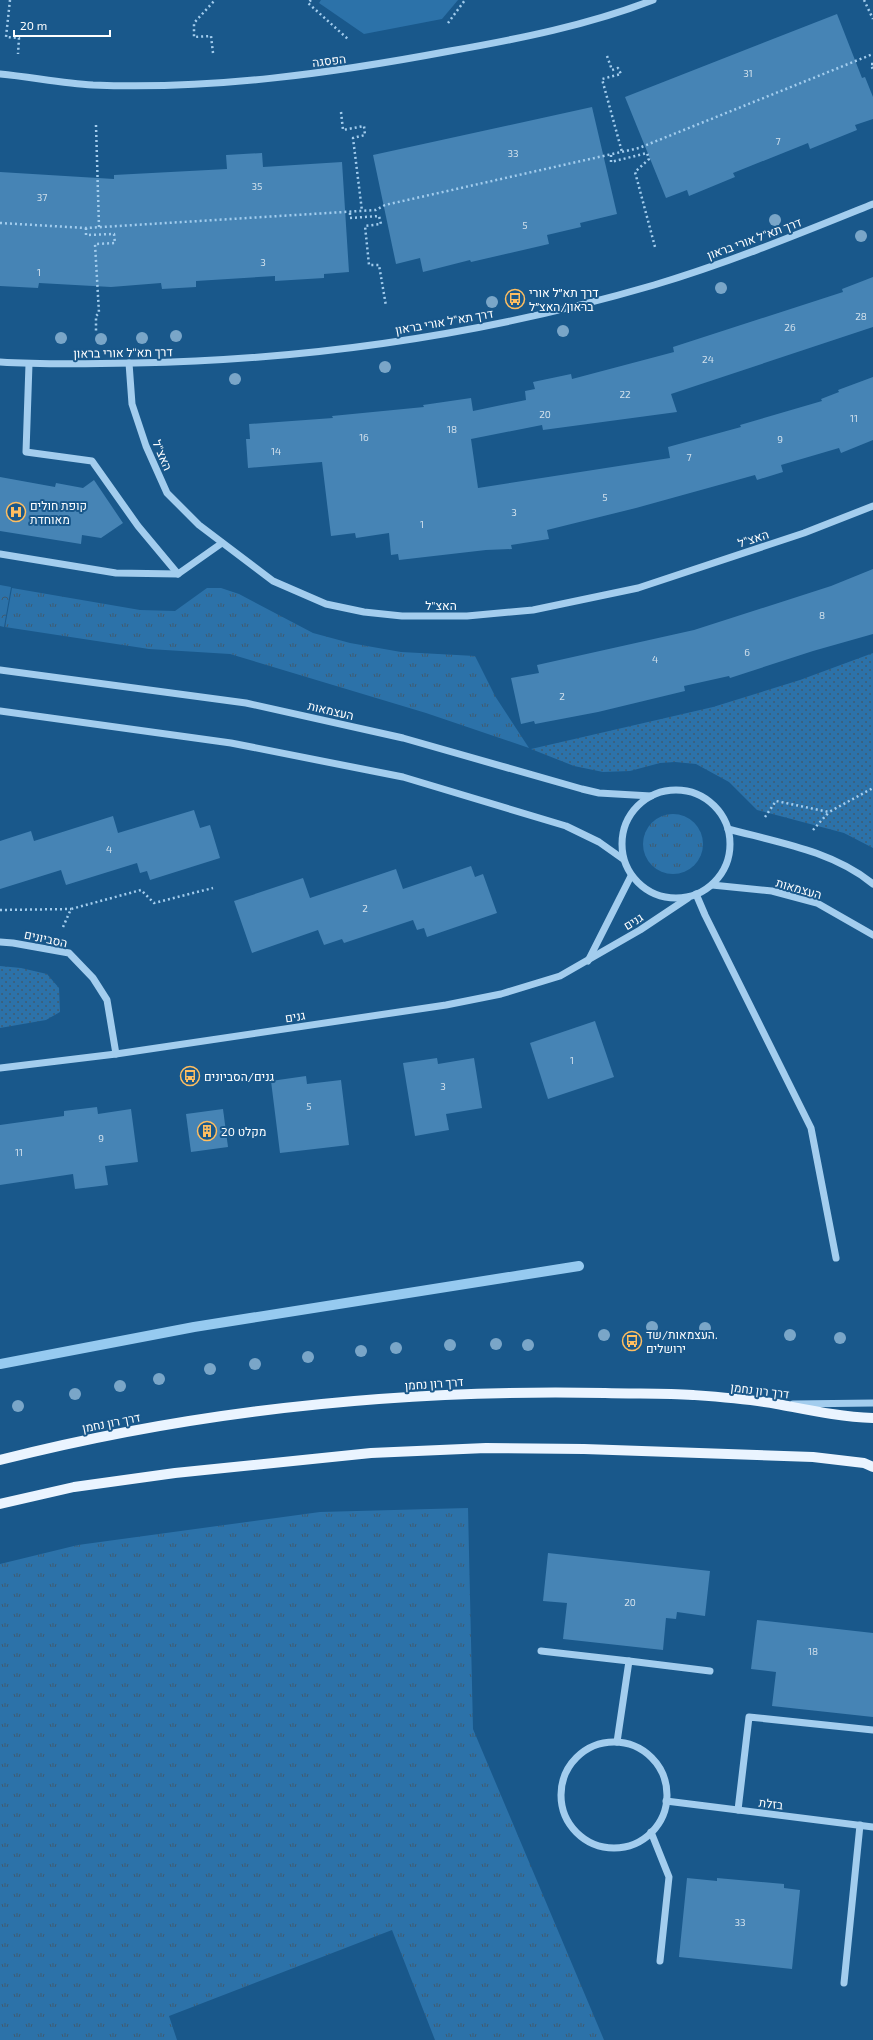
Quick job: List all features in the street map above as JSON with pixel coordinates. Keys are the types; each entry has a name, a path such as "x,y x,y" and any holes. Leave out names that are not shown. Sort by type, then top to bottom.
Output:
{"main road":[{"name":"דרך רון נחמן","path":"0,1460 49,1447 146,1429 254,1412 369,1400 467,1393 561,1392 694,1395 774,1404 848,1418 873,1418"},
{"path":"0,1504 74,1487 175,1473 371,1453 486,1448 600,1449 813,1457 864,1463 873,1467"}],"street":[{"name":"הפסגה","path":"0,74 92,85 171,85 236,81 349,69 495,43 569,26 653,0"},
{"name":"דרך תא\"ל אורי בראון","path":"0,362 29,364 186,362 289,354 386,343 478,328 654,285 772,244 873,204"},
{"name":"האצ\"ל","path":"129,363 132,404 146,446 167,493 199,525 273,581 326,604 364,612 402,616 467,616 533,610 638,588 804,533 873,506"},
{"path":"29,364 26,452 92,461 138,526 178,574"},
{"path":"0,554 116,573 178,574 222,543"},
{"name":"העצמאות","path":"0,670 246,703 403,738 588,790 651,796"},
{"path":"0,711 231,743 403,777 566,826 599,842 623,859"},
{"path":"669,790 688,791 706,799 719,811 728,828 730,844 728,859 722,873 712,885 688,898 660,896 644,888 631,876 623,859 621,840 626,822 636,807 651,796 669,790"},
{"path":"728,828 812,851 862,875 873,884"},
{"name":"גנים","path":"588,962 631,876"},
{"name":"העצמאות","path":"712,885 772,891 817,903 873,935"},
{"path":"696,894 715,936 811,1128 836,1258"},
{"name":"גנים","path":"0,1068 116,1054 446,1005 501,994 560,976 588,962 688,898"},
{"name":"הסביונים","path":"0,942 69,953 93,978 107,1000 116,1054"},
{"path":"774,1404 873,1403"},
{"path":"541,1651 710,1670"},
{"path":"617,1742 629,1661"},
{"path":"738,1810 749,1717 873,1730"},
{"path":"617,1742 639,1748 651,1758 660,1770 666,1785 666,1801 661,1818 651,1832 637,1842 621,1847 604,1847 587,1841 574,1830 565,1815 560,1799 562,1782 569,1767 579,1755 592,1746 617,1742"},
{"name":"בזלת","path":"666,1801 873,1827"},
{"path":"844,1983 860,1825"},
{"path":"651,1832 669,1877 660,1961"}],"path":[{"path":"10,0 6,37 19,38 18,54"},
{"path":"213,53 212,36 194,37 194,23 215,0"},
{"path":"310,0 308,3 349,40"},
{"path":"448,23 465,0"},
{"path":"864,0 873,19"},
{"path":"0,223 86,228 350,213 376,210 385,205 639,148 873,54"},
{"path":"607,56 612,70 618,68 620,74 602,79 622,152"},
{"path":"873,64 871,64 873,70"},
{"path":"341,112 343,130 364,126 365,136 353,138 362,211"},
{"path":"96,125 99,227"},
{"path":"610,155 611,162 647,153 649,159 636,172 655,246"},
{"path":"350,213 350,218 379,216 381,224 365,226 369,265 379,265 386,306"},
{"path":"86,228 86,235 114,234 115,243 95,244 99,313 96,316 96,333"},
{"path":"812,830 829,812 873,788"},
{"path":"764,819 776,801 829,812"},
{"path":"0,910 71,909 141,890 154,903 213,888"},
{"path":"63,927 71,909"}],"green space":[{"path":"321,0 458,0 442,19 364,34 319,3"},
{"path":"0,585 11,587 4,627 0,626"},
{"path":"12,588 140,610 175,611 207,588 221,588 239,594 313,633 350,643 401,652 475,656 495,696 529,748 426,713 230,654 149,649 5,627"},
{"path":"873,653 873,848 844,833 757,810 729,782 696,764 675,762 660,763 630,771 603,772 574,766 531,749 713,707 800,680"},
{"path":"673,814 690,819 698,827 703,844 698,861 690,869 673,874 656,869 648,861 643,844 648,827 656,819"},
{"path":"0,966 21,968 47,974 59,988 60,1012 46,1020 0,1028"},
{"path":"468,1508 473,1729 604,2040 435,2040 392,1930 169,2016 177,2040 0,2040 0,1564 78,1545 320,1512"}],"building":[{"path":"837,14 862,78 865,77 873,97 873,119 855,125 857,130 810,149 808,143 733,173 735,177 689,196 687,190 666,198 625,97"},
{"path":"592,107 617,214 580,223 581,227 547,235 549,244 471,262 470,260 423,272 420,258 396,264 373,155"},
{"path":"262,153 263,167 342,162 349,272 324,274 324,278 275,281 275,276 196,281 196,287 162,289 161,283 111,287 39,283 38,288 0,286 0,172 114,179 114,175 227,169 226,155"},
{"path":"873,277 873,327 671,394 677,412 543,430 542,425 471,439 478,488 670,458 668,447 741,427 740,425 822,401 821,399 839,392 838,390 873,377 873,440 841,453 839,448 781,465 783,472 757,480 755,475 636,508 547,530 549,539 511,545 512,549 486,550 399,560 398,554 391,555 389,533 356,538 355,533 331,536 322,462 248,468 246,439 250,439 249,424 333,418 332,416 424,407 423,405 471,398 473,411 526,400 525,391 535,389 533,382 571,374 572,379 674,352 673,347 843,292 842,289"},
{"path":"0,477 55,487 56,483 83,488 94,480 123,523 101,538 82,535 81,544 0,531"},
{"path":"873,569 873,634 813,651 730,678 729,676 684,686 685,691 598,712 535,724 534,721 521,724 511,678 539,673 537,665 694,630 831,586"},
{"path":"194,810 200,828 210,825 220,858 150,880 147,871 140,873 137,863 66,885 61,870 0,889 0,841 31,831 34,841 113,816 118,833"},
{"path":"471,866 475,877 483,874 497,913 427,937 424,928 417,930 413,920 344,943 342,939 324,945 318,930 252,953 234,901 303,878 310,898 396,869 403,889"},
{"path":"595,1021 614,1077 548,1099 530,1043"},
{"path":"437,1058 438,1064 474,1058 482,1108 446,1114 449,1130 415,1136 403,1063"},
{"path":"306,1076 307,1084 341,1080 349,1145 280,1153 271,1081"},
{"path":"97,1107 98,1114 131,1109 138,1162 105,1166 108,1185 75,1189 73,1174 0,1185 0,1125 64,1116 64,1111"},
{"name":"מקלט 20","path":"223,1109 228,1147 191,1152 186,1114"},
{"path":"548,1553 710,1571 705,1616 677,1612 676,1619 666,1618 663,1650 563,1639 567,1603 543,1601"},
{"path":"757,1620 873,1633 873,1717 772,1706 776,1672 751,1669"},
{"path":"687,1878 717,1881 717,1878 784,1884 784,1888 800,1890 792,1969 679,1957"}],"waterway":[{"path":"0,1364 194,1327 579,1266"}],"place":[{"name":"דרך תא״ל אורי בראון/האצ״ל","path":"515,299"},
{"name":"קופת חולים מאוחדת","path":"16,512"},
{"name":"גנים/הסביונים","path":"190,1076"},
{"name":"מקלט 20","path":"207,1131"},
{"name":"העצמאות/שד. ירושלים","path":"632,1341"}]}
